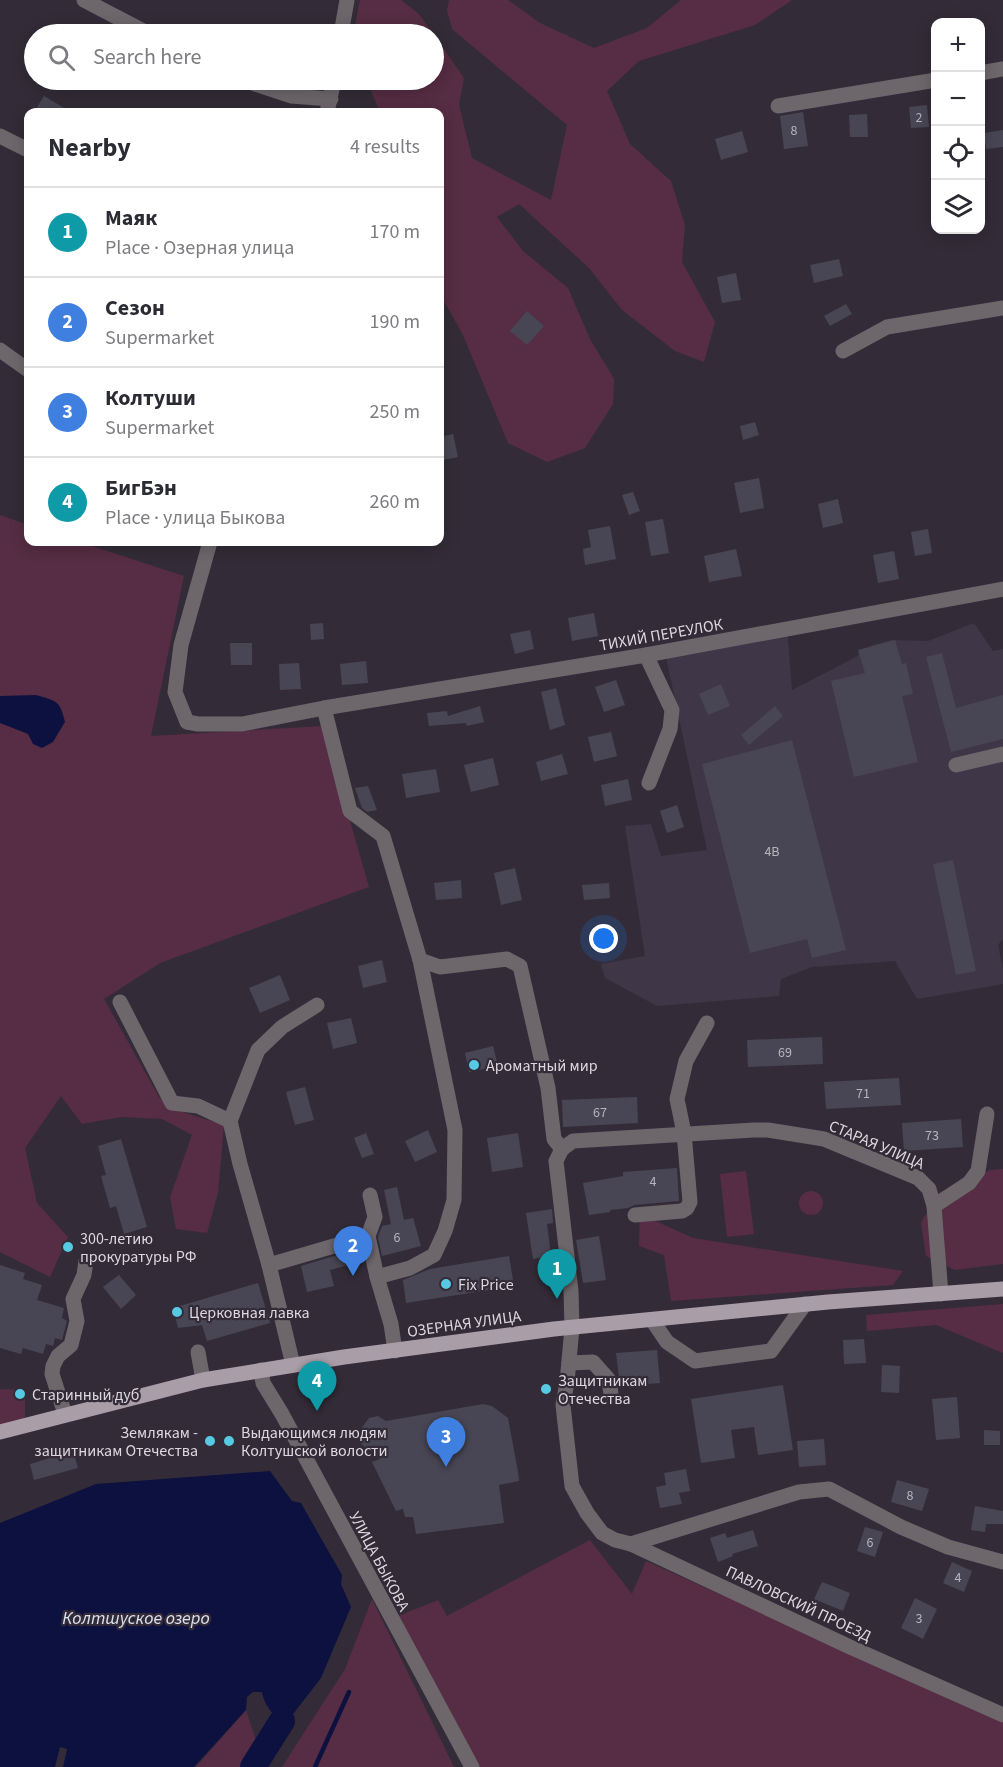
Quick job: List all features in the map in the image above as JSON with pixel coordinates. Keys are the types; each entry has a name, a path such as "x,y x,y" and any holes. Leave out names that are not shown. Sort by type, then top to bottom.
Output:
{"main road":[{"name":"ОЗЕРНАЯ УЛИЦА","path":"0,1432 203,1380 293,1365 572,1328 805,1304 1003,1289"}],"street":[{"path":"84,0 130,24"},
{"path":"343,24 347,0"},
{"path":"985,72 1003,69"},
{"path":"778,106 931,81"},
{"path":"273,90 329,106 332,90"},
{"path":"0,136 24,148"},
{"path":"843,351 887,327 1003,308"},
{"path":"0,350 24,367"},
{"name":"ТИХИЙ ПЕРЕУЛОК","path":"209,546 181,645 175,692 187,722 198,724 242,724 324,708 646,656 1003,589"},
{"path":"646,656 672,710 670,729 649,783"},
{"path":"324,708 351,811 383,836 420,960 455,1130 454,1200 445,1231 434,1255 410,1268 377,1277"},
{"path":"956,765 1003,754"},
{"path":"420,960 440,968 507,959 520,966 548,1088 554,1139 562,1149"},
{"path":"120,1002 172,1103 198,1106 230,1121"},
{"path":"293,1365 230,1121 258,1050 282,1027 317,1005"},
{"path":"635,1215 682,1211 690,1202 684,1133 677,1099 686,1061 707,1023"},
{"path":"934,1206 969,1184 978,1171 987,1114"},
{"name":"СТАРАЯ УЛИЦА","path":"562,1149 573,1141 684,1133 768,1130 824,1139 918,1178 929,1189 934,1206 940,1294"},
{"name":"ПАВЛОВСКИЙ ПРОЕЗД","path":"562,1149 556,1161 571,1291 572,1328 563,1405 564,1425 572,1486 587,1513 602,1533 615,1540 632,1544 850,1647 1003,1715"},
{"path":"370,1195 375,1217 368,1236 391,1324 395,1351"},
{"path":"269,1266 368,1236"},
{"path":"65,1414 52,1374 53,1366 58,1356 71,1345 77,1321 73,1299 84,1275 86,1261"},
{"path":"652,1320 667,1342 695,1361 771,1351 805,1304"},
{"path":"198,1352 203,1380"},
{"path":"569,1364 593,1362 609,1380 611,1394"},
{"name":"УЛИЦА БЫКОВА","path":"261,1370 263,1383 282,1414 472,1767"},
{"path":"632,1544 800,1492 829,1489 901,1527 948,1547 1003,1562"}],"shaded area":[{"path":"360,0 401,0 419,14 426,24 355,24"},
{"path":"449,0 508,0 540,23 594,48 647,28 681,0 792,0 755,25 639,61 607,91 630,144 671,181 685,225 682,262 715,322 704,362 675,351 622,310 589,268 519,204 497,217 523,251 568,288 590,339 614,379 613,404 585,448 547,462 508,443 463,335 444,301 444,108 378,108 371,90 444,90 444,49 464,78 459,105 472,158 551,200 567,125 452,29 447,10"},
{"path":"0,515 24,524 24,546 92,546 184,576 151,736 323,726 369,887 160,963 104,999 159,1097 170,1108 224,1125 218,1193 207,1233 176,1229 170,1197 192,1135 162,1119 121,1117 82,1124 61,1096 25,1148 37,1203 68,1237 50,1277 0,1252"},
{"path":"974,623 993,651 1003,649 1003,939 998,945 1003,969 1003,984 917,999 895,961 812,967 781,979 779,996 657,1006 605,978 601,964 645,956 625,826 651,824 661,856 707,850 666,657 787,629 792,690 856,657 870,646 891,640 928,641"},
{"path":"1003,1169 1003,1264 955,1270 926,1256 921,1222 940,1192 990,1170"},
{"path":"746,1171 754,1234 727,1237 720,1174"},
{"path":"811,1191 819,1195 823,1203 819,1211 811,1215 803,1211 799,1203 803,1195"},
{"path":"640,1214 693,1238 903,1271 893,1285 671,1301 664,1255 639,1246"},
{"path":"1003,1304 1003,1353 936,1325 867,1331 866,1315"},
{"path":"0,1389 25,1390 25,1418 0,1425"},
{"path":"590,1540 632,1594 646,1561 1003,1721 1003,1767 479,1767 396,1617 438,1600 447,1616"},
{"path":"372,1599 454,1767 282,1767 345,1669"},
{"path":"246,1710 258,1747 245,1767 196,1767"}],"water":[{"path":"36,695 56,702 65,722 53,742 42,748 33,744 28,734 0,723 0,696"},
{"name":"Колтшуское озеро","path":"270,1471 292,1501 301,1503 342,1575 341,1584 351,1607 321,1678 287,1722 282,1721 270,1711 262,1692 253,1692 247,1697 246,1710 194,1767 0,1767 0,1523 96,1484"}],"pier":[{"path":"60,1747 67,1749 63,1767 55,1767"}],"building":[{"path":"44,96 64,108 36,108"},
{"path":"927,105 929,127 911,128 909,107"},
{"path":"803,112 808,146 784,149 780,116"},
{"path":"867,114 868,137 850,137 849,115"},
{"path":"1003,130 1003,147 986,149 985,133"},
{"path":"742,131 748,152 721,160 715,139"},
{"path":"839,259 843,276 814,283 810,265"},
{"path":"736,273 741,300 722,303 717,277"},
{"path":"846,304 852,314 830,326 824,316"},
{"path":"527,311 544,326 527,345 510,331"},
{"path":"755,422 759,435 743,440 740,426"},
{"path":"453,434 458,457 444,460 444,436"},
{"path":"759,478 764,508 740,513 734,483"},
{"path":"633,492 640,511 629,515 622,495"},
{"path":"838,499 843,523 823,528 818,504"},
{"path":"663,519 669,553 651,556 645,522"},
{"path":"610,526 616,559 585,565 583,549 591,547 588,530"},
{"path":"928,529 932,553 915,556 911,532"},
{"path":"736,549 742,576 709,582 704,556"},
{"path":"894,551 899,579 878,583 873,555"},
{"path":"594,613 598,636 572,641 568,618"},
{"path":"323,623 324,639 311,640 310,624"},
{"path":"530,630 534,649 515,654 510,634"},
{"path":"895,640 902,664 906,663 913,694 902,696 918,762 854,777 831,681 865,673 858,650"},
{"path":"230,643 252,643 252,665 231,665"},
{"path":"942,653 956,708 1003,695 1003,739 951,752 926,657"},
{"path":"366,661 368,683 342,685 340,664"},
{"path":"299,663 301,689 280,690 279,664"},
{"path":"616,680 625,705 604,712 595,687"},
{"path":"721,684 730,706 708,715 699,694"},
{"path":"556,688 565,725 550,730 541,692"},
{"path":"480,706 484,722 467,726 466,723 429,726 427,713 447,711 448,716"},
{"path":"775,706 783,716 749,745 741,735"},
{"path":"611,732 617,756 594,762 588,737"},
{"path":"792,740 846,950 812,958 807,939 750,953 702,764"},
{"path":"562,754 568,774 541,781 536,762"},
{"path":"493,758 499,785 471,792 464,765"},
{"path":"436,769 440,792 406,798 402,774"},
{"path":"628,779 632,800 605,806 601,785"},
{"path":"368,786 377,810 367,812 362,808 355,788"},
{"path":"677,805 684,827 667,833 660,811"},
{"path":"953,860 976,971 956,975 933,864"},
{"path":"515,868 522,900 501,905 494,873"},
{"path":"461,880 462,898 436,900 434,883"},
{"path":"609,883 610,898 584,900 582,885"},
{"path":"382,960 387,982 363,988 358,966"},
{"path":"280,975 290,1000 260,1013 249,988"},
{"path":"351,1018 357,1043 333,1049 327,1023"},
{"path":"822,1037 823,1064 748,1067 747,1040"},
{"path":"493,1046 498,1066 469,1072 465,1053"},
{"path":"899,1078 901,1105 826,1109 824,1082"},
{"path":"305,1087 314,1120 295,1125 286,1092"},
{"path":"637,1097 638,1123 563,1127 562,1100"},
{"path":"961,1119 963,1147 904,1151 902,1123"},
{"path":"428,1130 437,1152 415,1162 405,1141"},
{"path":"366,1133 374,1154 362,1158 354,1138"},
{"path":"518,1133 523,1167 492,1172 487,1138"},
{"path":"121,1139 147,1227 124,1234 116,1206 110,1208 101,1176 106,1175 98,1146"},
{"path":"677,1168 679,1201 634,1205 589,1215 583,1183 623,1176 623,1172"},
{"path":"397,1187 404,1220 413,1218 421,1246 382,1256 378,1237 382,1226 391,1224 384,1190"},
{"path":"552,1209 553,1223 547,1224 551,1256 533,1259 526,1213"},
{"path":"599,1236 606,1280 583,1283 576,1240"},
{"path":"361,1248 364,1261 330,1270 334,1286 307,1292 301,1266"},
{"path":"509,1256 514,1286 406,1303 403,1280 430,1269"},
{"path":"0,1265 25,1273 23,1279 42,1285 37,1300 64,1308 62,1318 67,1321 62,1340 55,1338 53,1346 46,1344 43,1354 23,1348 21,1354 0,1348"},
{"path":"119,1275 136,1295 121,1309 103,1287"},
{"path":"258,1283 270,1323 207,1341 202,1325 178,1328 173,1308"},
{"path":"864,1339 866,1363 844,1364 843,1340"},
{"path":"657,1350 660,1383 620,1386 616,1353"},
{"path":"882,1365 900,1366 899,1393 881,1392"},
{"path":"783,1385 793,1450 758,1455 754,1427 731,1430 735,1458 701,1463 691,1399"},
{"path":"957,1397 960,1438 936,1440 932,1399"},
{"path":"483,1404 492,1406 508,1418 518,1472 519,1481 499,1485 504,1523 416,1534 413,1517 405,1517 403,1509 396,1511 372,1462 380,1459 359,1442 358,1433 369,1418 378,1416 386,1421"},
{"path":"984,1430 1000,1431 1000,1445 984,1445"},
{"path":"824,1439 826,1465 799,1467 797,1441"},
{"path":"72,1447 78,1468 34,1480 30,1464 53,1457 52,1452"},
{"path":"686,1469 690,1491 679,1493 682,1504 660,1508 656,1487 666,1485 664,1473"},
{"path":"897,1480 929,1489 922,1511 891,1502"},
{"path":"975,1506 1003,1511 1003,1524 986,1524 985,1532 971,1530"},
{"path":"865,1527 883,1532 875,1557 857,1551"},
{"path":"753,1530 758,1546 732,1554 733,1556 718,1562 710,1538 725,1533 727,1538"},
{"path":"952,1562 972,1571 964,1592 943,1583"},
{"path":"822,1582 850,1593 843,1611 814,1599"},
{"path":"915,1598 937,1609 923,1639 901,1628"}],"waterway":[{"path":"315,1767 349,1692"},
{"path":"253,1767 282,1721"}],"place":[{"name":"Ароматный мир","path":"474,1065"},
{"name":"300-летию прокуратуры РФ","path":"68,1247"},
{"name":"Сезон","path":"353,1276"},
{"name":"Fix Price","path":"446,1284"},
{"name":"Маяк","path":"557,1299"},
{"name":"Церковная лавка","path":"177,1312"},
{"name":"Защитникам Отечества","path":"546,1389"},
{"name":"Старинный дуб","path":"20,1394"},
{"name":"БигБэн","path":"317,1411"},
{"name":"Землякам - защитникам Отечества","path":"210,1441"},
{"name":"Выдающимся людям Колтушской волости","path":"229,1441"},
{"name":"Колтуши","path":"446,1467"}]}
